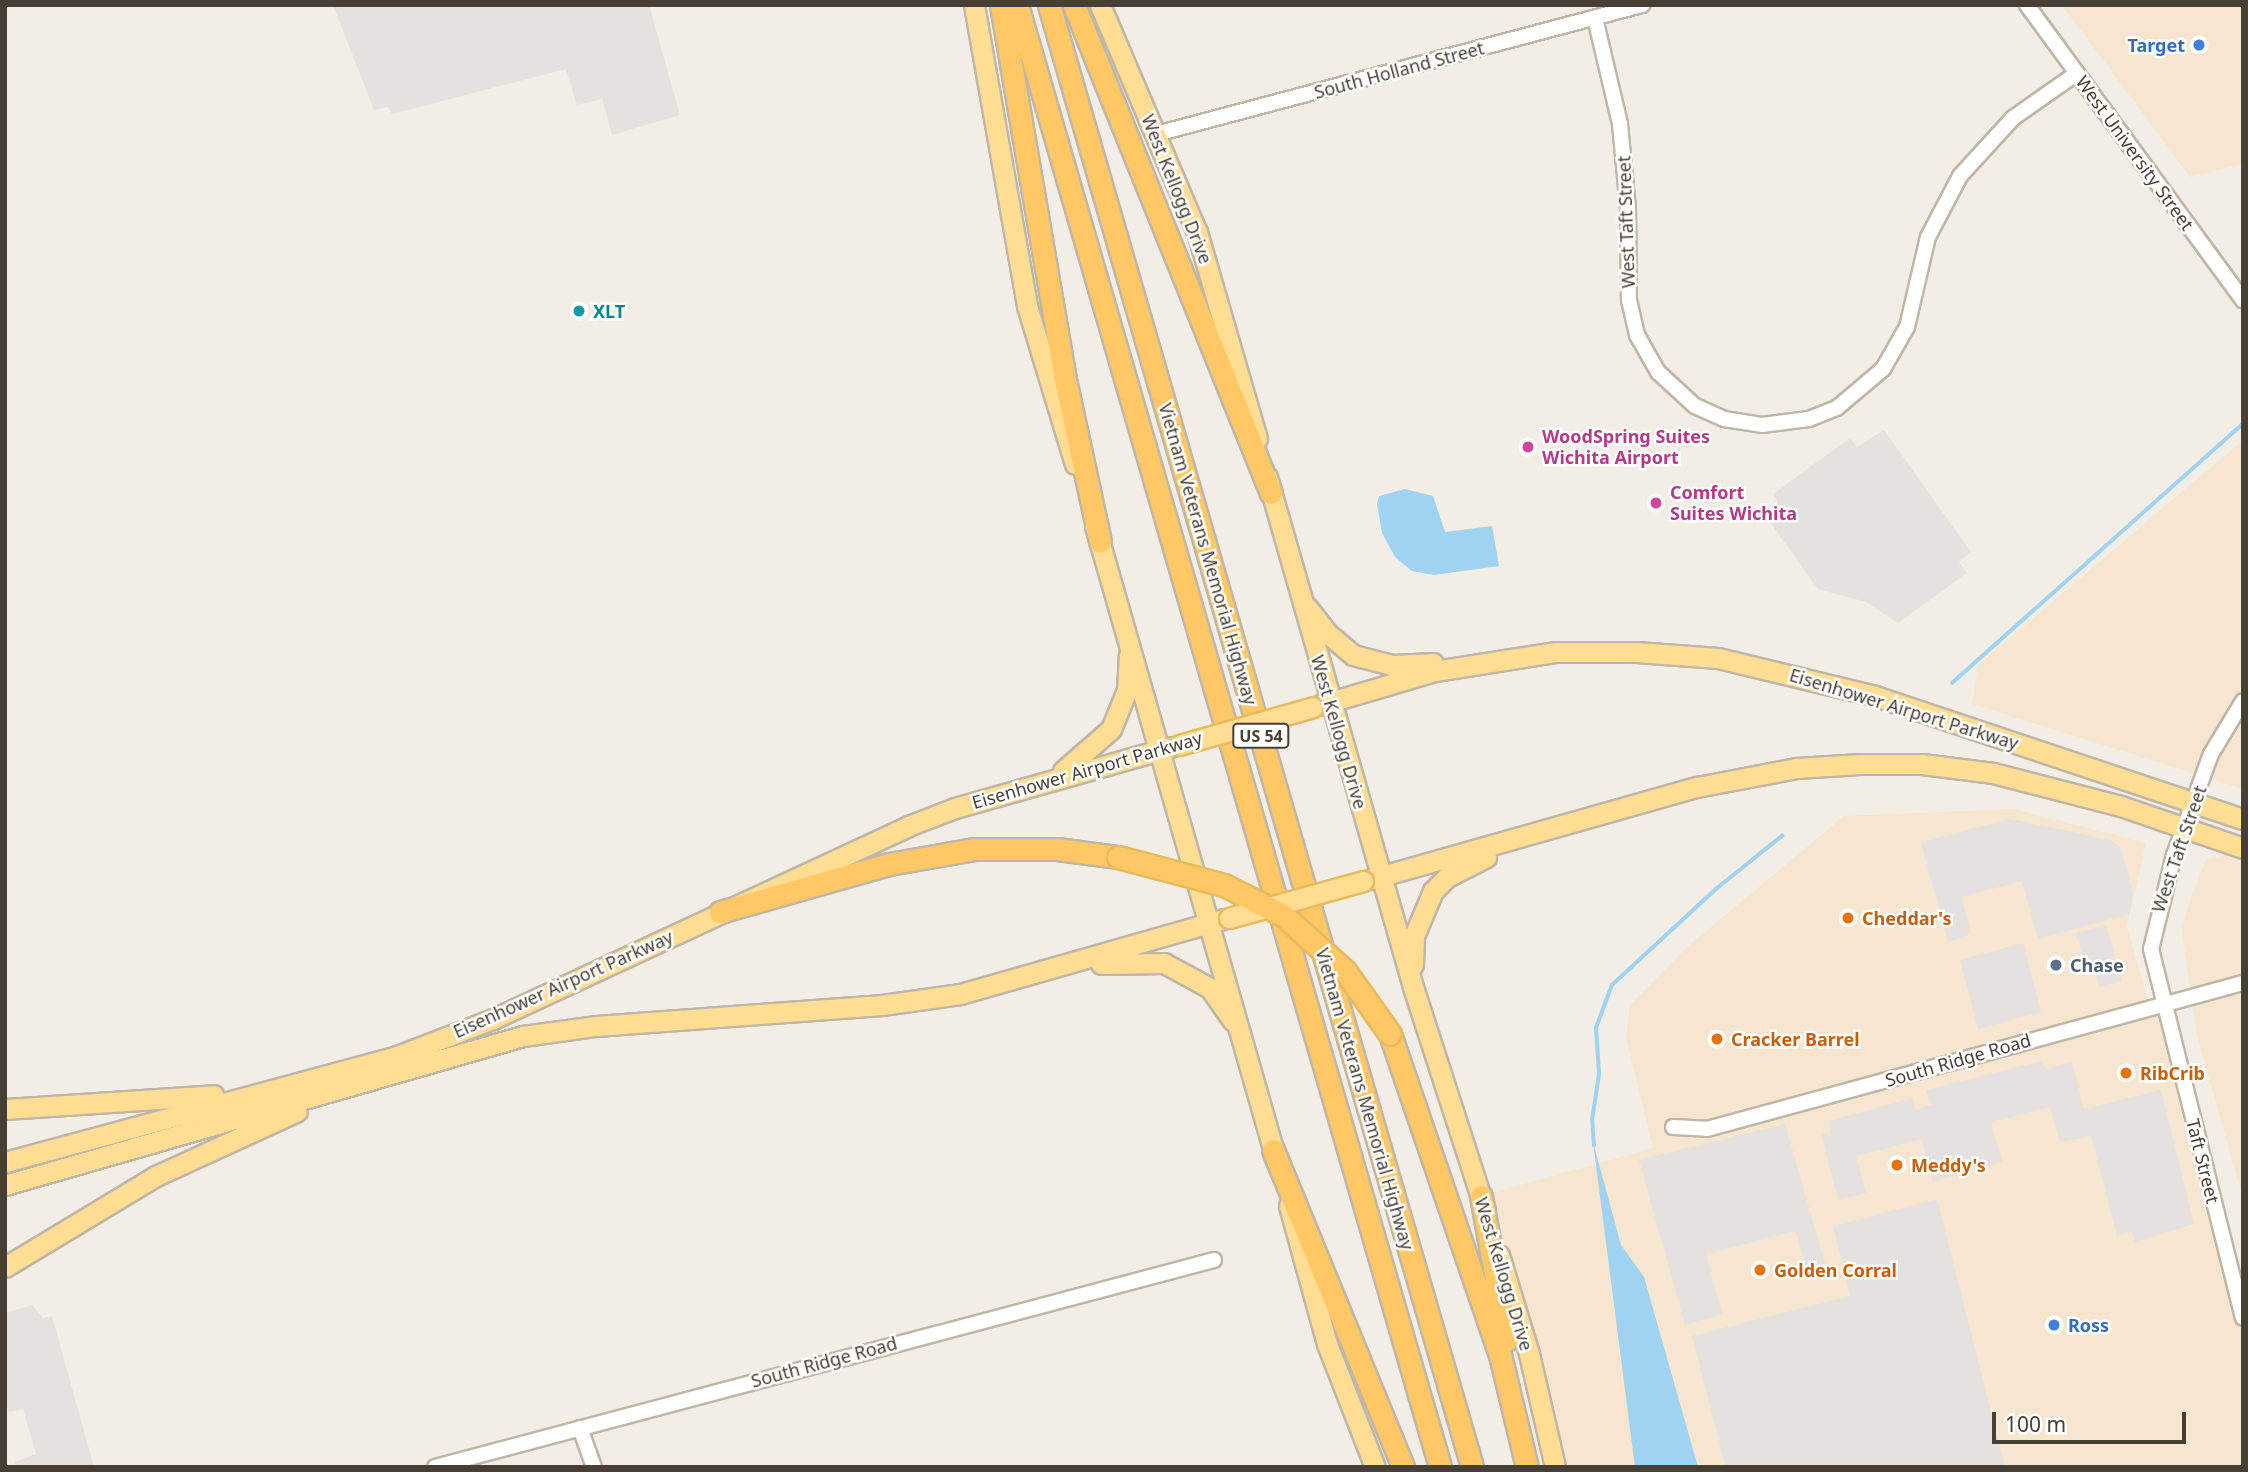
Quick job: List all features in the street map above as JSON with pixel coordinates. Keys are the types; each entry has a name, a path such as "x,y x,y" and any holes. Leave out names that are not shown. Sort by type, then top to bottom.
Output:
{"highway":[{"path":"1001,5 1066,384 1100,541"},
{"name":"Vietnam Veterans Memorial Highway","path":"1017,5 1440,1467"},
{"name":"Vietnam Veterans Memorial Highway","path":"1049,5 1472,1467"},
{"path":"1074,5 1271,493"},
{"path":"720,912 889,864 974,849 1057,849 1118,857 1224,885 1283,915 1345,971 1390,1034 1502,1359 1526,1461"},
{"path":"1273,1150 1402,1467"},
{"path":"1480,1196 1526,1461"}],"main road":[{"path":"974,5 1027,306 1130,644 1170,747 1220,920 1242,1034 1327,1343 1375,1467"},
{"name":"West Kellogg Drive","path":"1100,5 1156,134 1216,284 1300,597 1321,705 1372,879 1413,986 1529,1354 1555,1467"},
{"path":"1300,597 1340,645 1373,662 1476,662"},
{"path":"1031,785 1060,773 1111,729 1127,690 1130,644"},
{"name":"Eisenhower Airport Parkway","path":"5,1162 397,1056 493,1019 555,987 908,826 1031,785 1476,662 1555,652 1636,652 1718,658 1875,696 2243,819"},
{"name":"Eisenhower Airport Parkway","path":"5,1185 340,1091 523,1036 596,1026 775,1015 918,1001 1034,974 1555,827 1748,776 1860,764 1993,773 2121,806 2243,848"},
{"path":"1413,986 1414,936 1433,891 1473,861 1525,844 1555,827"},
{"path":"1034,974 1118,962 1164,963 1210,988 1242,1034"},
{"path":"5,1109 264,1090"},
{"path":"5,1267 156,1176 340,1091"}],"street":[{"name":"South Holland Street","path":"1156,134 1642,5"},
{"name":"West University Street","path":"2027,5 2243,300"},
{"name":"West Taft Street","path":"1595,18 1620,124 1630,311 1644,351 1658,372 1695,406 1741,423 1789,423 1838,407 1861,391 1883,369 1907,327 1928,237 1960,176 2013,118 2077,73"},
{"name":"West Taft Street","path":"2164,1005 2151,937 2211,754 2243,701"},
{"name":"South Ridge Road","path":"1673,1127 1706,1129 2243,983"},
{"name":"Taft Street","path":"2164,1005 2243,1318"},
{"name":"South Ridge Road","path":"435,1467 1214,1260"},
{"path":"580,1428 594,1467"}],"shaded area":[{"path":"333,5 649,5 680,115 612,135 602,99 577,105 566,69 392,114 388,107 374,110"},
{"path":"2062,5 2243,5 2243,164 2190,177"},
{"path":"1884,430 1971,552 1959,562 1967,573 1898,623 1866,602 1818,589 1769,521 1778,502 1773,494 1850,438 1857,447"},
{"path":"2243,440 2243,789 1972,704 1978,665"},
{"path":"2014,809 2146,843 2127,926 2150,1008 2164,1005 2243,1309 2243,1467 1553,1467 1481,1196 1653,1148 1626,1037 1630,1005 1687,947 1844,816"},
{"path":"2010,819 2110,840 2121,848 2133,894 2129,914 2038,939 2022,881 1962,897 1971,934 1948,942 1921,842"},
{"path":"2226,855 2243,862 2243,1198 2197,1036 2181,925 2206,859"},
{"path":"2106,925 2122,981 2100,987 2095,972 2087,973 2076,933"},
{"path":"2023,943 2041,1012 1978,1029 1960,960"},
{"path":"2041,1061 2046,1069 2072,1061 2084,1109 2161,1090 2194,1224 2135,1242 2131,1231 2117,1236 2091,1136 2060,1142 2050,1107 1991,1122 2002,1162 1933,1182 1922,1139 1856,1156 1866,1193 1838,1200 1821,1134 1831,1132 1829,1121 1912,1098 1915,1110 1932,1105 1926,1090"},
{"path":"1785,1124 1827,1271 1809,1278 1796,1231 1706,1254 1722,1314 1685,1325 1639,1160"},
{"path":"1937,1199 2005,1467 1726,1467 1692,1336 1850,1296 1833,1226"},
{"path":"32,1305 43,1318 52,1316 94,1467 16,1467 15,1462 36,1454 23,1409 9,1412 5,1402 5,1313"}],"water":[{"path":"1405,489 1433,496 1445,532 1492,526 1499,566 1434,575 1412,571 1395,557 1382,533 1377,504 1379,496"},
{"path":"1593,1142 1621,1245 1644,1277 1698,1467 1635,1467"}],"waterway":[{"path":"1952,683 2243,424"},
{"path":"1594,1146 1592,1120 1599,1074 1596,1028 1612,985 1716,889 1782,836"}],"place":[{"name":"Target","path":"2199,45"},
{"name":"XLT","path":"579,311"},
{"name":"WoodSpring Suites Wichita Airport","path":"1528,447"},
{"name":"Comfort Suites Wichita","path":"1656,503"},
{"name":"Cheddar's","path":"1848,918"},
{"name":"Chase","path":"2056,965"},
{"name":"Cracker Barrel","path":"1717,1039"},
{"name":"RibCrib","path":"2126,1073"},
{"name":"Meddy's","path":"1897,1165"},
{"name":"Golden Corral","path":"1760,1270"},
{"name":"Ross","path":"2054,1325"}]}
